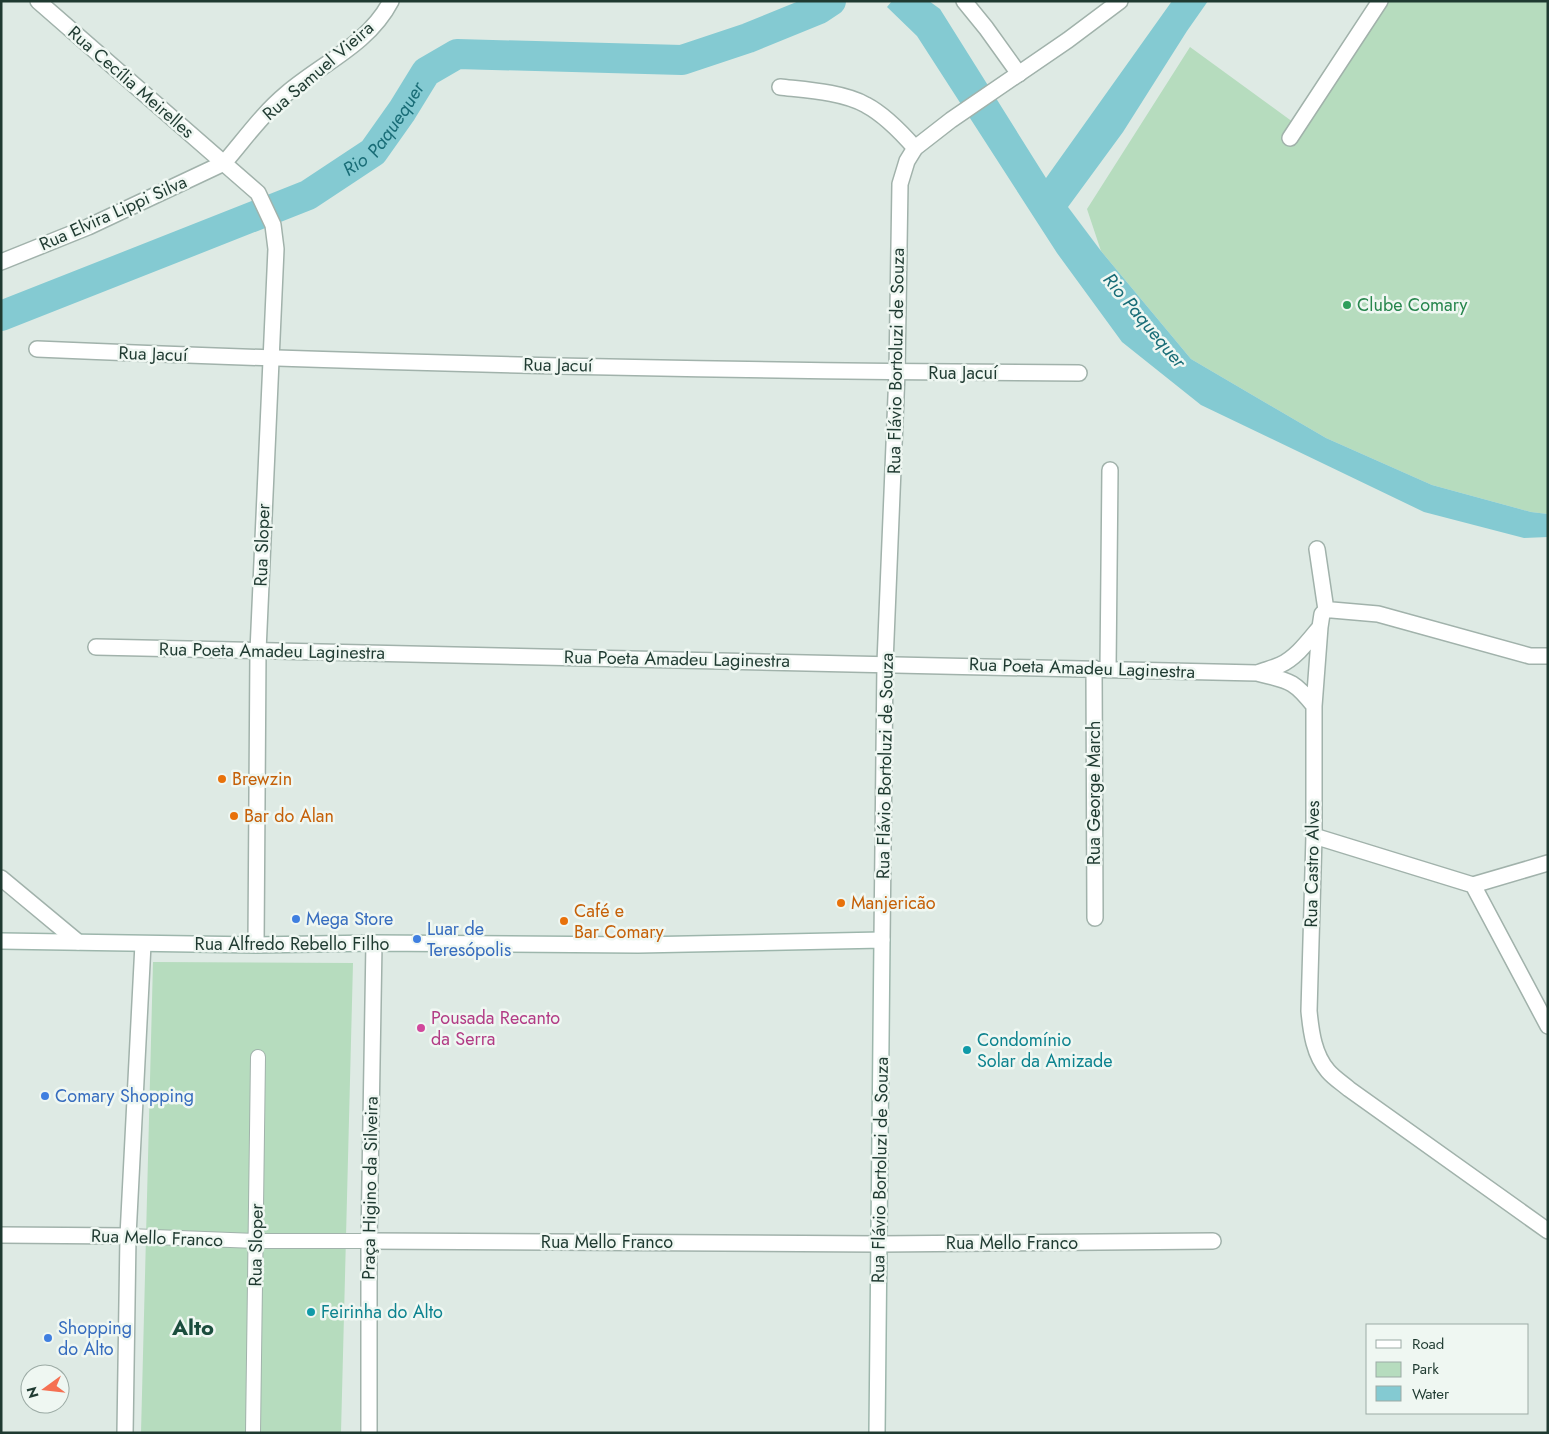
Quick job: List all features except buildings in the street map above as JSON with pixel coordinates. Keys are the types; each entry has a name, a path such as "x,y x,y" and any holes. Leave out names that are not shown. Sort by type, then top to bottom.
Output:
{"street":[{"name":"Rua Cecília Meirelles","path":"38,1 224,163"},
{"name":"Rua Samuel Vieira","path":"224,163 267,112 304,80 359,42 391,1"},
{"path":"964,1 1019,74"},
{"name":"Rua Flávio Bortoluzi de Souza","path":"877,1433 886,663 897,372 900,184 907,161 916,148 951,120 1068,40 1120,1"},
{"path":"1290,138 1380,1"},
{"path":"780,87 824,93 866,104 898,129 916,148"},
{"name":"Rua Sloper","path":"224,163 258,193 273,225 276,250 258,651 256,945"},
{"name":"Rua Elvira Lippi Silva","path":"1,262 88,227 224,163"},
{"name":"Rua Jacuí","path":"37,349 270,359 897,372 1079,373"},
{"name":"Rua George March","path":"1094,918 1101,668 1110,470"},
{"path":"1317,549 1326,610 1378,614 1530,656 1548,656"},
{"name":"Rua Castro Alves","path":"1326,610 1322,614 1320,627 1314,706 1314,836 1309,1011 1312,1036 1319,1057 1328,1071 1349,1089 1548,1231"},
{"name":"Rua Poeta Amadeu Laginestra","path":"1257,673 1287,661 1309,641 1320,627"},
{"name":"Rua Poeta Amadeu Laginestra","path":"96,647 886,663 1257,673 1285,680 1298,687 1314,706"},
{"path":"1314,836 1473,886 1548,863"},
{"path":"1,878 78,942"},
{"path":"1473,886 1548,1026"},
{"name":"Rua Alfredo Rebello Filho","path":"1,941 256,945 374,943 638,945 882,940"},
{"name":"Praça Higino da Silveira","path":"369,1433 369,1240 374,943"},
{"path":"125,1433 128,1236 143,944"},
{"name":"Rua Sloper","path":"253,1433 258,1057"},
{"name":"Rua Mello Franco","path":"1,1235 256,1240 879,1244 1212,1242"}],"green space":[{"name":"Clube Comary","path":"1380,1 1548,1 1548,514 1531,512 1432,485 1326,438 1191,359 1101,251 1087,209 1190,47 1297,125"},
{"path":"153,962 353,963 341,1433 141,1433"}],"water":[{"path":"892,1 929,1 940,9 1046,178 1172,1 1208,1 1123,132 1068,207 1101,251 1191,359 1326,438 1432,485 1531,512 1548,514 1548,537 1524,538 1424,512 1201,405 1122,342 1057,253 917,36 887,7"}],"waterway":[{"name":"Rio Paquequer","path":"1,316 308,195 373,152 402,111 426,72 457,54 682,60 748,38 819,9 831,1"}],"place":[{"name":"Clube Comary","path":"1347,305"},
{"name":"Brewzin","path":"222,779"},
{"name":"Bar do Alan","path":"234,816"},
{"name":"Manjericão","path":"841,903"},
{"name":"Mega Store","path":"296,919"},
{"name":"Café e Bar Comary","path":"564,921"},
{"name":"Luar de Teresópolis","path":"417,939"},
{"name":"Pousada Recanto da Serra","path":"421,1028"},
{"name":"Condomínio Solar da Amizade","path":"967,1050"},
{"name":"Comary Shopping","path":"45,1096"},
{"name":"Feirinha do Alto","path":"311,1312"},
{"name":"Shopping do Alto","path":"48,1338"}],"district":[{"name":"Alto","path":"193,1327"}]}
